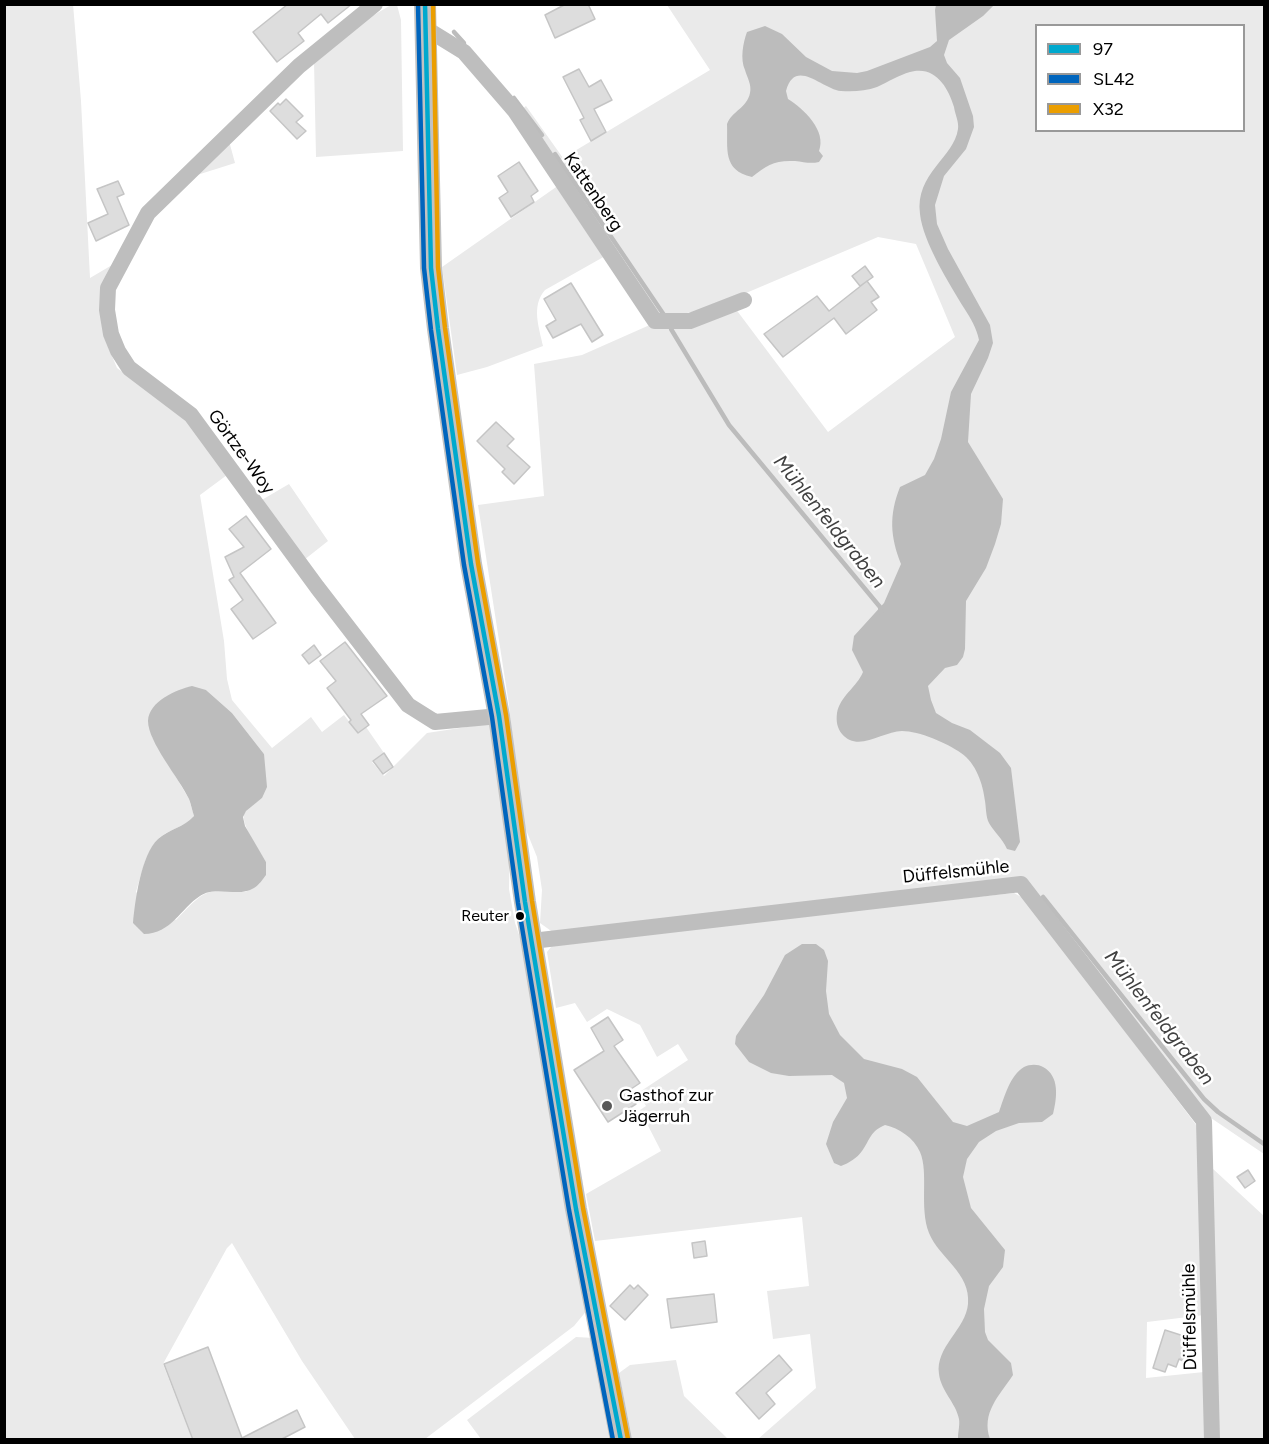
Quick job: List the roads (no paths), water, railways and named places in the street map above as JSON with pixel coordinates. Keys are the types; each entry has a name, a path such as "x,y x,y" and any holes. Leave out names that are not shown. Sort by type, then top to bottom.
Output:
{"main road":[{"path":"425,4 432,278 471,564 499,716 520,869 576,1209 621,1440"}],"street":[{"name":"Görtze-Woy","path":"375,4 299,66 148,213 108,288 107,310 111,334 129,368 191,415 316,586 408,705 435,722 499,716"},
{"name":"Kattenberg","path":"425,28 464,52 515,111 656,321 690,321 744,300"},
{"name":"Düffelsmühle","path":"532,941 1021,884 1204,1121 1212,1440"}],"waterway":[{"name":"Mühlenfeldgraben","path":"454,32 464,43"},
{"name":"Mühlenfeldgraben","path":"514,98 542,135"},
{"name":"Mühlenfeldgraben","path":"555,154 664,315"},
{"name":"Mühlenfeldgraben","path":"671,329 729,425 880,607 881,613"},
{"name":"Mühlenfeldgraben","path":"1043,897 1204,1099 1218,1112 1264,1144"}],"place":[{"name":"Reuter","path":"520,916"},
{"name":"Gasthof zur Jägerruh","path":"607,1106"}]}
